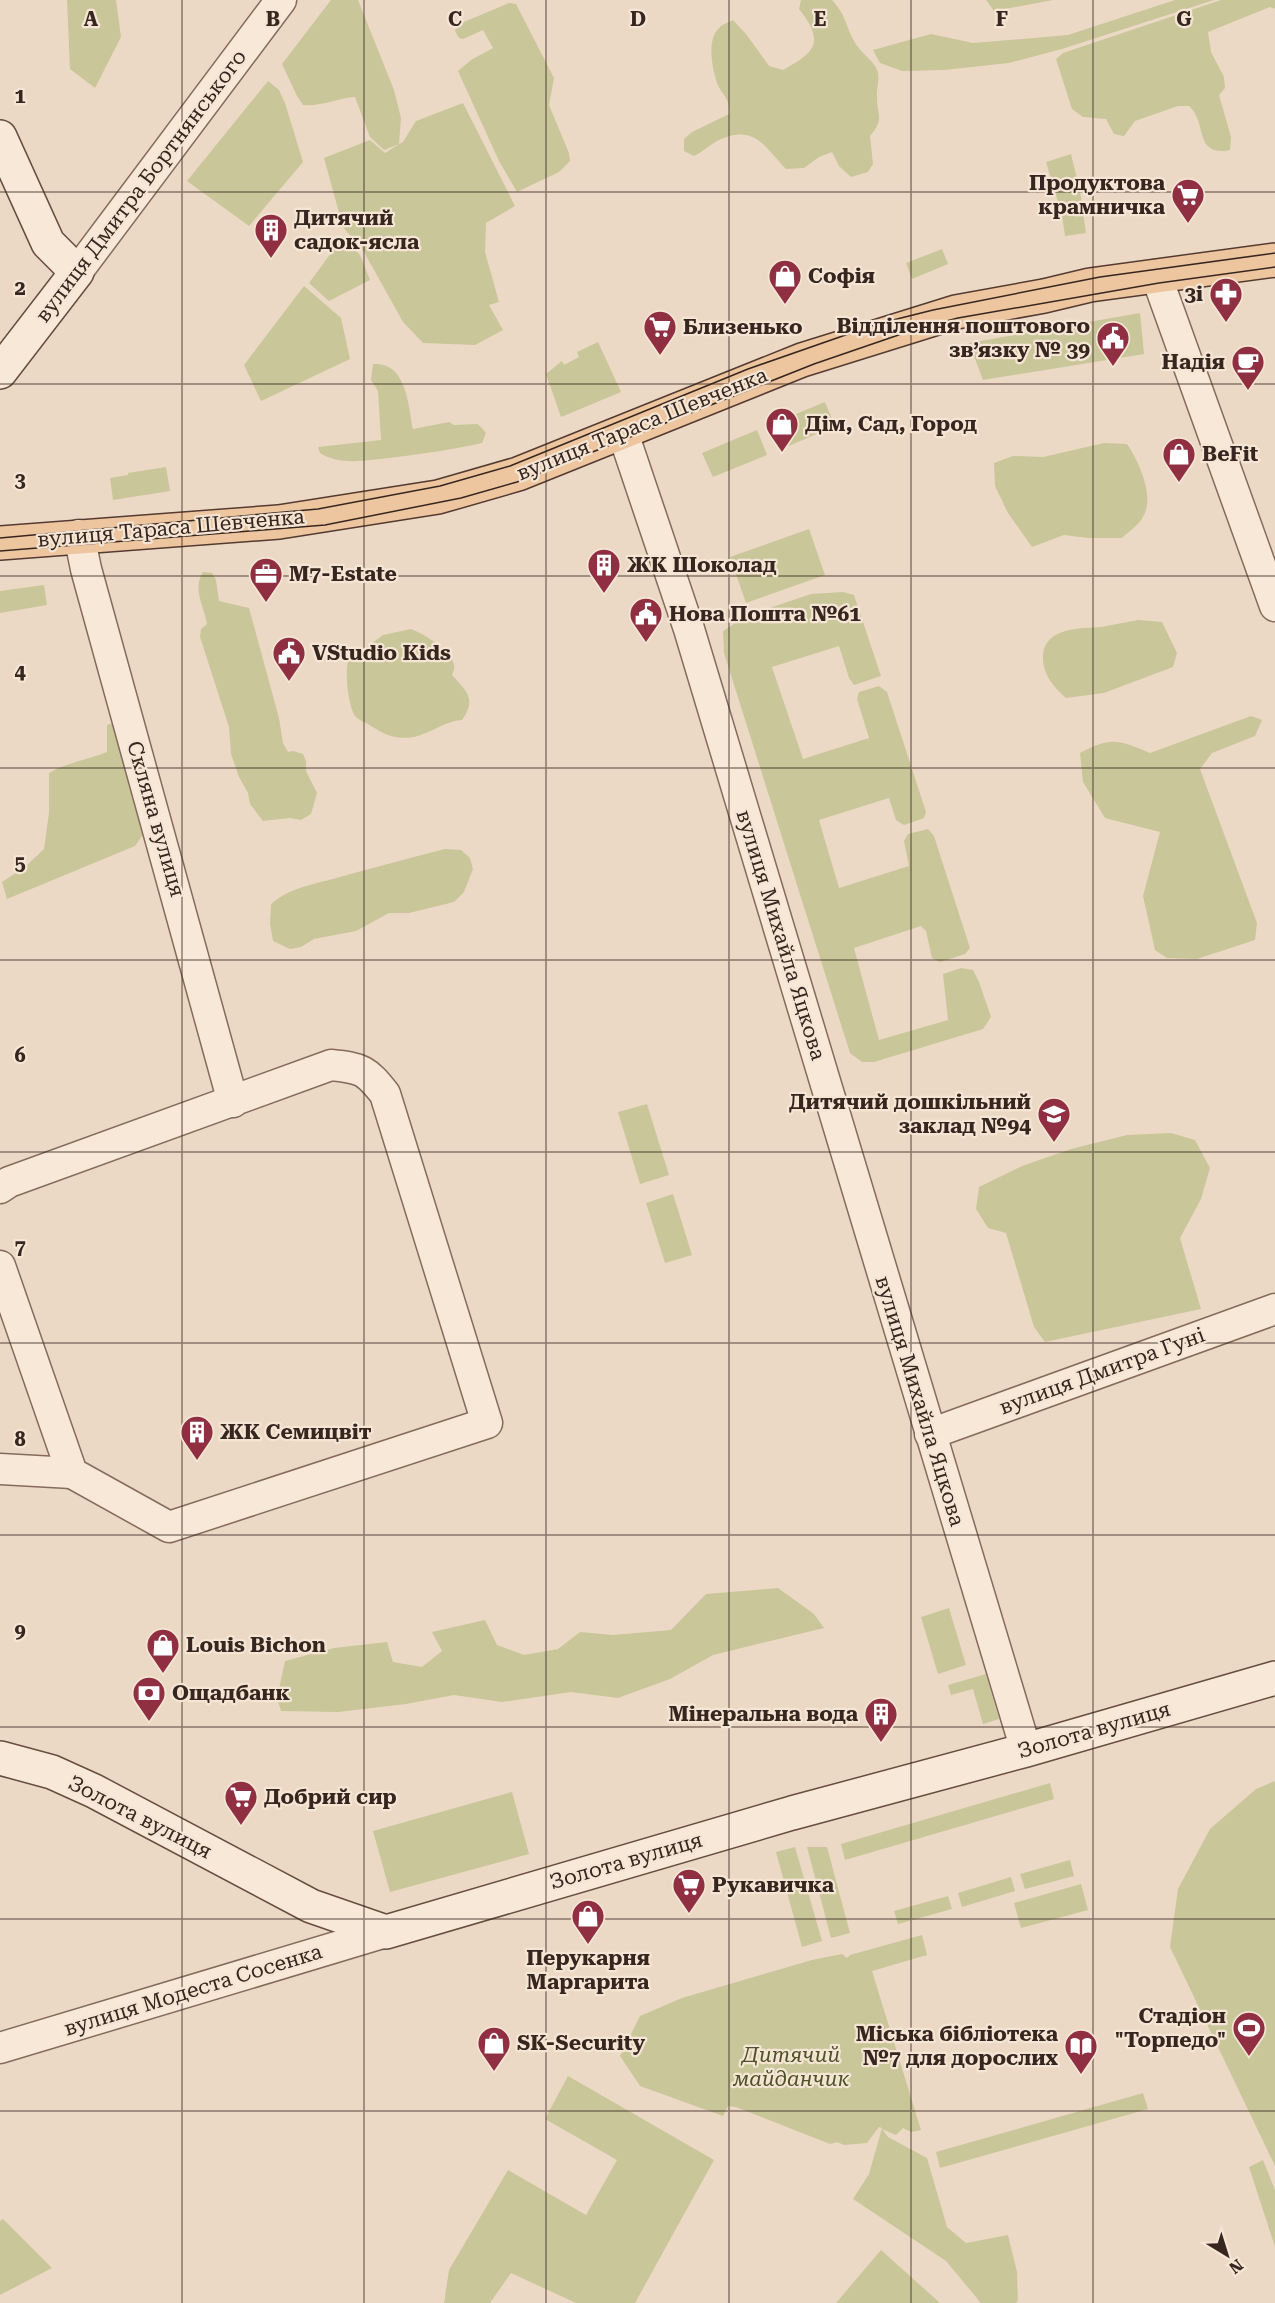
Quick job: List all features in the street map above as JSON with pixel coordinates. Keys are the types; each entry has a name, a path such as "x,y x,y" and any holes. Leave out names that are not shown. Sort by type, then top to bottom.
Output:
{"main road":[{"name":"вулиця Тараса Шевченка","path":"0,543 80,535 279,522 438,497 518,474 802,360 934,318 1090,285 1275,260"}],"street":[{"name":"вулиця Дмитра Бортнянського","path":"0,372 281,0"},
{"path":"0,137 48,243 76,272"},
{"path":"1156,275 1275,606"},
{"name":"вулиця Михайла Яцкова","path":"623,433 689,629 1026,1750"},
{"name":"Скляна вулиця","path":"80,535 86,569 233,1102"},
{"path":"0,1188 9,1182 331,1065 349,1066 369,1074 385,1094 487,1423 169,1527 72,1473 0,1469"},
{"path":"0,1266 72,1473"},
{"name":"вулиця Дмитра Гуні","path":"930,1434 1275,1309"},
{"name":"Золота вулиця","path":"0,1758 52,1772 94,1791 311,1906 386,1932 792,1813 1026,1750 1275,1678"},
{"name":"вулиця Модеста Сосенка","path":"0,2048 386,1932"}],"green space":[{"path":"67,0 116,0 121,37 95,88 70,69"},
{"path":"331,0 358,0 394,90 401,118 399,144 384,150 370,137 355,97 322,104 303,105 297,96 282,64"},
{"path":"801,0 832,0 843,15 856,45 877,70 879,121 870,136 873,164 868,172 851,177 839,166 832,152 819,157 804,168 786,169 757,139 740,134 717,141 694,156 684,151 684,139 692,132 729,114 728,103 717,83 712,61 712,46 716,32 721,26 733,20 769,66 783,70 803,58 813,45 812,30 799,9"},
{"path":"986,0 1053,0 994,11"},
{"path":"1175,0 1214,0 1062,49 1009,63 944,70 902,71 880,63 873,50 931,34 973,43 1068,35"},
{"path":"1221,0 1275,0 1275,9 1270,7 1208,32 1211,52 1224,77 1225,88 1219,95 1231,137 1230,150 1218,151 1206,144 1195,113 1189,106 1178,106 1135,121 1124,136 1114,134 1106,119 1083,117 1072,109 1056,59 1063,53"},
{"path":"509,3 516,4 554,78 549,105 569,153 570,161 559,172 517,192 499,161 458,71 471,60 493,48 483,30 463,39 459,38 455,31 457,26 464,22"},
{"path":"268,81 279,90 285,103 303,162 249,226 187,181"},
{"path":"463,103 515,206 486,223 485,252 499,302 489,305 503,330 475,345 423,343 403,322 364,252 343,227 324,158 370,140 385,153 403,142 416,121"},
{"path":"1071,154 1080,191 1086,233 1065,236 1062,215 1046,162"},
{"path":"343,237 360,255 370,280 329,301 309,283"},
{"path":"942,249 948,264 912,279 906,263"},
{"path":"304,286 341,318 350,359 261,401 244,365"},
{"path":"1140,313 1144,354 983,380 969,343"},
{"path":"598,342 621,392 561,417 546,374 562,361 564,365 579,357 577,352"},
{"path":"373,364 384,365 399,377 407,397 413,429 449,422 454,425 478,424 486,433 482,443 362,461 336,460 320,453 318,447 381,440 378,391 371,380"},
{"path":"825,402 835,426 784,448 774,423"},
{"path":"757,430 767,455 713,477 702,453"},
{"path":"1104,443 1127,444 1136,460 1144,479 1147,499 1141,520 1122,538 1064,535 1032,547 1008,513 995,486 994,463 1013,456 1043,457"},
{"path":"166,467 170,491 113,500 110,478"},
{"path":"809,529 825,575 746,603 730,557"},
{"path":"203,572 212,573 216,580 219,601 249,608 279,718 283,743 288,752 303,754 306,771 317,793 311,814 301,820 290,818 263,821 250,804 248,793 239,777 231,754 229,727 200,637 201,629 207,624 199,591"},
{"path":"44,585 47,605 0,613 0,591"},
{"path":"843,592 854,595 881,676 854,685 849,678 839,646 772,667 803,759 869,738 857,699 859,692 879,686 887,692 926,812 924,818 904,825 896,820 889,798 819,820 839,888 909,866 904,841 908,834 928,829 934,836 970,948 965,954 940,962 932,958 926,931 921,926 854,948 879,1040 948,1020 943,974 961,968 973,970 991,1017 983,1029 874,1062 862,1062 850,1053 724,653 723,631 746,616 811,594"},
{"path":"1138,620 1162,622 1177,653 1173,667 1104,693 1066,698 1046,674 1043,655 1050,639 1074,629"},
{"path":"411,629 423,634 449,654 454,665 452,675 466,691 469,706 462,720 407,738 381,732 355,716 349,697 347,667 348,661 383,635"},
{"path":"1251,716 1262,720 1255,736 1212,753 1200,769 1257,923 1255,940 1197,959 1167,958 1155,950 1143,896 1160,832 1105,818 1083,782 1080,753 1100,744 1115,742 1150,753"},
{"path":"116,722 144,833 135,846 7,899 2,882 25,867 44,849 49,813 49,773 63,766 107,752 107,725"},
{"path":"445,849 461,850 470,858 473,869 464,892 454,902 409,913 389,913 356,931 314,939 301,947 290,949 273,941 270,924 271,904 279,898 312,884"},
{"path":"647,1104 669,1175 640,1184 618,1112"},
{"path":"1171,1133 1195,1140 1210,1168 1201,1199 1180,1238 1201,1309 1045,1342 1034,1327 1006,1233 988,1228 976,1209 979,1187 1022,1166 1071,1149 1127,1135"},
{"path":"673,1194 692,1255 665,1263 646,1203"},
{"path":"778,1588 814,1614 824,1628 713,1655 670,1679 618,1698 571,1692 502,1702 454,1695 406,1704 338,1712 281,1711 277,1698 285,1661 334,1648 387,1642 393,1662 422,1667 442,1651 432,1632 485,1620 497,1645 524,1655 558,1649 580,1632 613,1635 671,1630 706,1594"},
{"path":"949,1608 966,1665 938,1674 921,1617"},
{"path":"986,1674 999,1719 983,1724 973,1689 951,1695 948,1685"},
{"name":"Стадіон \"Торпедо\"","path":"1275,1781 1275,2166 1170,1947 1178,1889 1210,1829 1256,1789"},
{"path":"1050,1783 1054,1799 845,1860 841,1844"},
{"path":"512,1792 529,1854 390,1892 373,1831"},
{"path":"795,1847 822,1941 802,1947 776,1852"},
{"path":"807,1847 827,1847 850,1933 831,1938"},
{"path":"1070,1860 1074,1876 1025,1889 1020,1874"},
{"path":"1011,1877 1015,1891 962,1907 958,1893"},
{"path":"1081,1884 1088,1910 1021,1928 1014,1903"},
{"path":"948,1896 952,1909 898,1924 894,1911"},
{"name":"Дитячий майданчик","path":"922,1935 927,1955 872,1971 921,2130 911,2132 903,2128 896,2135 882,2129 888,2137 927,2158 947,2227 966,2243 1008,2235 1017,2272 1018,2300 1016,2303 981,2303 946,2261 853,2199 869,2174 882,2128 879,2127 867,2143 844,2145 837,2142 830,2144 736,2107 728,2106 723,2116 640,2086 620,2056 640,2016 682,1998 812,1960 842,1954 847,1958 850,1955"},
{"path":"568,2076 714,2160 635,2303 576,2303 511,2273 490,2303 444,2303 449,2270 508,2170 586,2215 617,2160 545,2119"},
{"path":"1143,2093 1148,2109 940,2168 936,2152"},
{"path":"1263,2160 1275,2190 1275,2247 1249,2167"},
{"path":"3,2219 52,2268 0,2295 0,2221"},
{"path":"881,2250 940,2303 836,2303"}],"tram line":[{"path":"0,538 318,509 440,486 510,466 748,369 877,324 933,310 1100,277 1275,253"},
{"path":"0,551 325,525 461,498 517,482 814,364 916,329 958,318 1159,283 1275,267"}],"place":[{"name":"Продуктова крамничка","path":"1188,224"},
{"name":"Дитячий садок-ясла","path":"271,259"},
{"name":"Софія","path":"785,305"},
{"name":"3і","path":"1226,323"},
{"name":"Близенько","path":"660,356"},
{"name":"Відділення поштового зв’язку № 39","path":"1113,367"},
{"name":"Надія","path":"1248,391"},
{"name":"Дім, Сад, Город","path":"782,453"},
{"name":"BeFit","path":"1179,483"},
{"name":"ЖК Шоколад","path":"604,594"},
{"name":"M7-Estate","path":"266,603"},
{"name":"Нова Пошта №61","path":"646,643"},
{"name":"VStudio Kids","path":"289,682"},
{"name":"Дитячий дошкільний заклад №94","path":"1054,1143"},
{"name":"ЖК Семицвіт","path":"197,1461"},
{"name":"Louis Bichon","path":"163,1674"},
{"name":"Ощадбанк","path":"149,1722"},
{"name":"Мінеральна вода","path":"881,1743"},
{"name":"Добрий сир","path":"241,1826"},
{"name":"Рукавичка","path":"689,1914"},
{"name":"Перукарня Маргарита","path":"588,1945"},
{"name":"Стадіон \"Торпедо\"","path":"1249,2057"},
{"name":"SK-Security","path":"494,2072"},
{"name":"Міська бібліотека №7 для дорослих","path":"1081,2075"}]}
